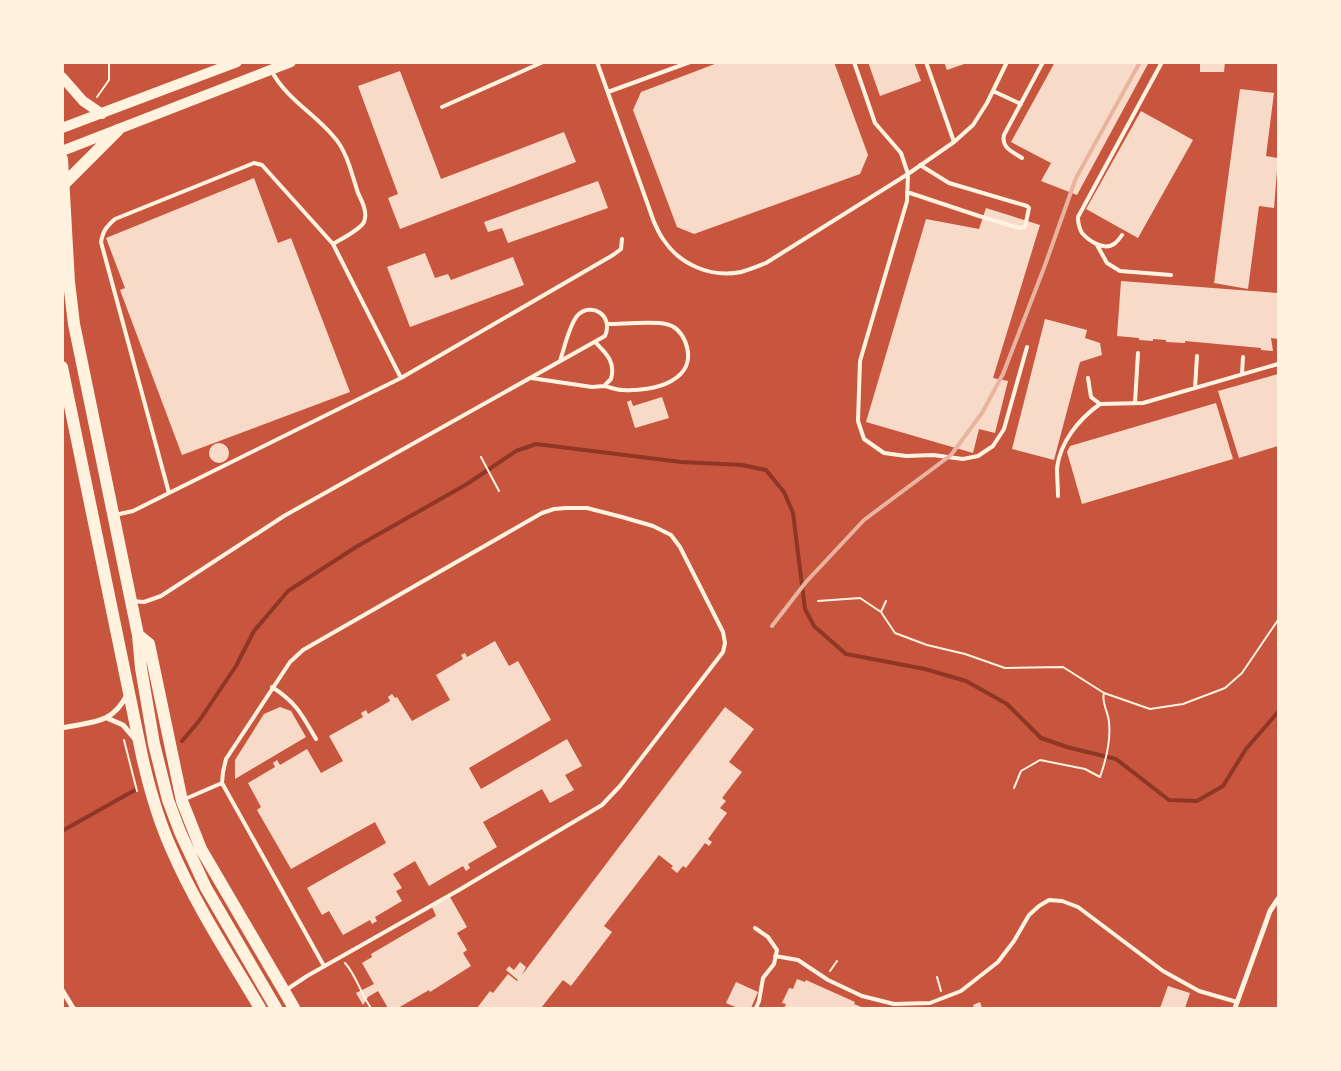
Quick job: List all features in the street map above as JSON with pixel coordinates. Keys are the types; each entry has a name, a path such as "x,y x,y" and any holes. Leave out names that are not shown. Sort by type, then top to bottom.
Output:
{"highway":[{"path":"64,184 118,130"},
{"path":"62,159 69,282 74,324 138,635 154,744 168,800 192,860 206,888 276,1008"},
{"path":"62,367 141,751 158,813 170,846 199,904 260,1008"},
{"path":"138,635 149,644 182,801 201,849 294,1008"},
{"path":"284,991 281,999 286,1008"}],"main road":[{"path":"62,151 118,130 270,66 291,62"},
{"path":"62,128 234,63"},
{"path":"62,78 83,101 102,114"}],"street":[{"path":"62,728 107,718 118,710 129,692"},
{"path":"107,718 123,725 141,751"},
{"path":"1236,1006 1270,911 1278,899"},
{"path":"62,990 73,1008"}],"lane":[{"path":"442,107 543,62"},
{"path":"597,62 654,222 663,240 678,256 698,269 720,274 742,272 766,263 908,174 954,142 973,126 1007,62"},
{"path":"608,92 690,62"},
{"path":"854,62 874,123 901,153 908,174 907,201 860,361 858,421 864,439 884,453 906,456 933,455 963,459 978,456 993,446 1004,429 1027,347"},
{"path":"926,62 954,142"},
{"path":"1022,158 1005,146 1003,141 1004,135 1043,62"},
{"path":"1162,62 1078,217 1078,224 1082,232 1097,245 1107,263 1120,271 1171,275"},
{"path":"270,66 278,83 288,95 336,138 363,205 366,217 362,225 333,244"},
{"path":"993,91 1021,104"},
{"path":"169,493 101,242 105,228 115,219 254,163 262,165 333,244 401,378"},
{"path":"907,192 1019,228 1025,226 1029,211 1027,206 949,183 920,166"},
{"path":"1097,245 1113,245 1122,235"},
{"path":"112,516 133,511 401,378 613,255 621,249 622,239"},
{"path":"130,601 144,602 161,596 284,516 605,336 608,324 601,313 593,310 578,316 572,324 560,361"},
{"path":"530,378 592,387 604,386 622,390 645,390 666,384 678,377 685,368 688,359 688,348 677,329 665,324 608,324"},
{"path":"595,342 608,354 612,366 611,379 604,386"},
{"path":"1135,403 1138,353"},
{"path":"1195,388 1197,356"},
{"path":"1242,374 1243,357"},
{"path":"1058,496 1057,470 1064,445 1075,428 1100,404 1143,403 1278,364"},
{"path":"1088,378 1091,397 1100,404"},
{"path":"284,991 602,805 620,786 723,652 725,643 722,632 680,547 671,535 654,526 587,508 566,508 542,513 303,650 290,662 226,758 222,772 222,783 324,966"},
{"path":"272,687 288,697 299,709 316,740"},
{"path":"182,801 222,783"},
{"path":"776,956 798,960 828,980 862,996 894,1004 930,1003 960,991 976,980 998,962 1014,941 1029,915 1049,900 1062,900 1078,907 1163,972 1199,991 1236,1006"},
{"path":"755,928 768,937 777,950 774,964 763,978 760,1001 756,1008"}],"path":[{"path":"96,99 109,80 109,62"},
{"path":"481,457 499,491"},
{"path":"818,601 860,598 881,612 895,633 927,645 965,654 1005,668 1063,667 1104,693 1150,710 1183,704 1225,688 1242,673 1278,620"},
{"path":"881,612 886,601"},
{"path":"1014,788 1020,771 1040,760 1085,769 1100,777 1105,764 1108,743 1109,721 1102,699 1104,693"},
{"path":"828,974 836,961"},
{"path":"345,963 350,968 366,1002 372,1008"},
{"path":"937,977 942,993"}],"building":[{"path":"720,62 834,62 868,155 860,174 694,234 677,227 633,110 641,92"},
{"path":"868,62 914,62 921,81 880,96"},
{"path":"944,62 967,62 967,63 947,70"},
{"path":"1055,62 1149,62 1077,195 1041,181 1051,163 1011,142"},
{"path":"1200,62 1225,62 1224,72 1200,72"},
{"path":"400,71 441,179 564,132 576,162 400,229 388,198 398,194 358,86"},
{"path":"1240,89 1274,93 1266,156 1278,158 1274,208 1259,206 1248,289 1214,283"},
{"path":"1141,111 1193,140 1138,238 1086,209"},
{"path":"254,178 278,243 291,238 350,392 182,455 120,290 125,288 106,238"},
{"path":"598,181 608,208 508,243 502,228 488,232 484,222"},
{"path":"986,208 1040,225 993,378 1008,381 995,433 979,429 973,453 866,422 926,219 979,229"},
{"path":"425,253 435,278 448,274 451,280 513,257 524,285 410,327 387,267"},
{"path":"1121,281 1278,293 1278,339 1271,338 1273,351 1261,350 1261,348 1185,341 1185,343 1153,339 1153,341 1139,340 1139,338 1117,336"},
{"path":"1045,319 1087,330 1085,338 1100,343 1102,355 1080,362 1054,460 1012,449"},
{"path":"1278,374 1278,446 1239,458 1218,391"},
{"path":"662,397 669,418 635,428 627,402 631,400 633,406"},
{"path":"1216,403 1233,459 1082,504 1067,452 1070,446"},
{"path":"219,443 226,446 229,453 226,460 219,463 212,460 209,453 212,446"},
{"path":"495,641 509,666 518,661 551,720 469,768 481,789 567,739 582,766 565,775 574,790 550,803 542,789 483,822 497,847 468,864 470,868 466,871 463,866 429,886 415,861 393,874 402,888 396,891 402,901 375,917 377,921 372,924 370,920 343,935 329,911 322,915 307,888 386,843 375,822 291,869 257,810 261,807 248,783 275,767 273,763 277,760 280,765 307,749 321,773 343,761 329,736 363,717 361,713 366,710 368,714 390,701 388,697 392,694 395,698 397,697 412,721 450,700 436,675 463,659 461,655 465,653 467,657"},
{"path":"280,707 291,711 306,737 235,779 235,760 264,714"},
{"path":"725,707 754,729 729,762 742,772 722,798 726,801 720,808 727,813 708,839 712,842 709,846 705,843 686,868 683,866 677,873 671,868 673,866 659,855 604,926 612,932 571,986 563,980 541,1008 477,1008 490,991 493,993 508,974 518,980 506,970 509,966 514,970 520,962 526,967 522,975"},
{"path":"450,897 467,927 457,933 467,950 463,953 471,966 430,992 429,990 398,1008 388,1008 378,991 368,997 363,1005 356,993 374,984 362,963 372,957 371,954 436,916 432,907"},
{"path":"797,979 805,982 806,980 864,1008 784,1008 786,1004 782,1003 789,988 793,989"},
{"path":"736,982 758,992 751,1008 738,1008 726,1003"},
{"path":"1168,986 1190,993 1185,1008 1160,1008"},
{"path":"980,1002 982,1008 974,1008 973,1005"}],"waterway":[{"path":"182,741 199,721 236,666 254,631 288,591 356,547 467,484 516,451 536,444 681,462 742,465 766,470 784,492 793,513 805,609 814,626 846,654 925,669 966,681 1007,704 1041,738 1067,747 1116,759 1169,800 1197,801 1223,786 1246,749 1278,712"},
{"path":"62,831 135,790"}],"railway":[{"path":"772,626 806,582 864,520 951,455 982,413 1003,374 1076,178 1140,62"}]}
